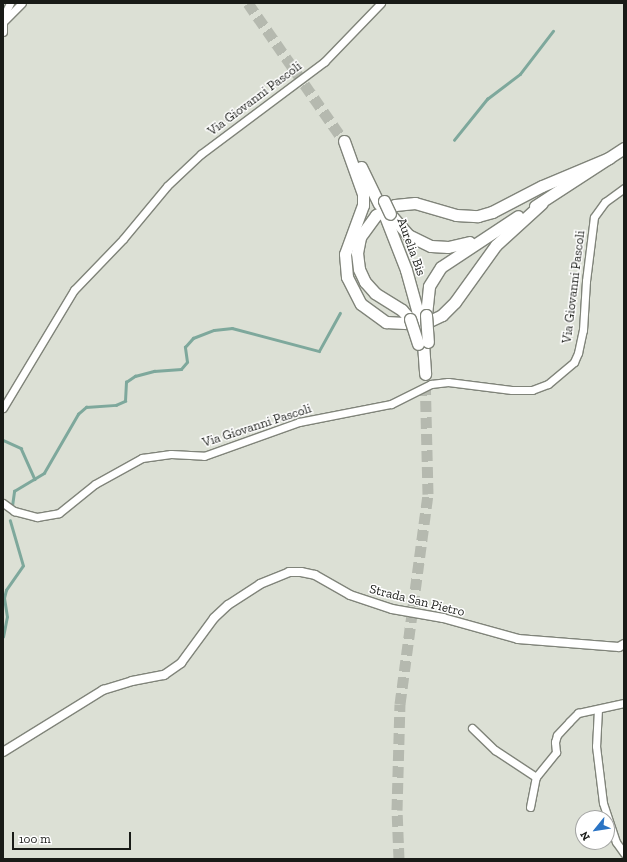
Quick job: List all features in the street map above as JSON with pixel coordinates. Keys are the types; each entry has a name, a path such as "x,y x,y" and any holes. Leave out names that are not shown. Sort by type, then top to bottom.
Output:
{"highway":[{"name":"Aurelia Bis","path":"425,369 423,343 418,317 406,270 388,215 382,202 343,140 363,194 363,205 345,254 347,277 361,304 386,322 423,324 442,315 455,302 496,245 542,202"},
{"path":"609,158 542,186 492,212 478,216 456,215 415,203 395,205 376,215 360,237 357,253 359,269 365,282 375,293 402,310 418,317 427,293 441,267 504,225 542,202 609,158 624,148"},
{"path":"388,215 401,229 415,239 439,247 471,241 504,225"}],"street":[{"path":"3,22 10,3"},
{"path":"3,22 22,3"},
{"name":"Via Giovanni Pascoli","path":"3,408 74,290 123,239 167,186 201,154 324,62 381,3"},
{"name":"Via Giovanni Pascoli","path":"3,503 14,511 37,517 59,513 95,484 142,458 171,454 204,456 299,422 391,404 430,384 448,382 512,390 532,390 548,384 574,362 578,354 583,330 586,281 594,217 605,202 624,188"},
{"name":"Strada San Pietro","path":"3,752 103,690 132,681 164,676 181,663 214,618 228,605 260,584 289,572 301,572 315,575 350,595 392,609 443,618 518,639 619,647 624,644"},
{"path":"530,807 536,777 556,752 555,742 557,735 578,713 624,703"},
{"path":"598,709 596,746 603,803 616,842 624,853"},
{"path":"472,728 494,750 536,777"}],"waterway":[{"path":"454,140 487,99 520,74 553,31"},
{"path":"12,506 14,491 44,473 78,414 86,407 116,405 125,401 126,382 135,376 154,371 181,369 187,362 185,347 193,338 214,330 232,328 319,351 340,313"},
{"path":"3,440 21,448 35,479"},
{"path":"3,637 7,617 4,598 6,590 23,566 10,521"}],"tunnel":[{"path":"248,3 342,138"},
{"path":"399,859 397,810 400,704 428,494 425,374"}]}
